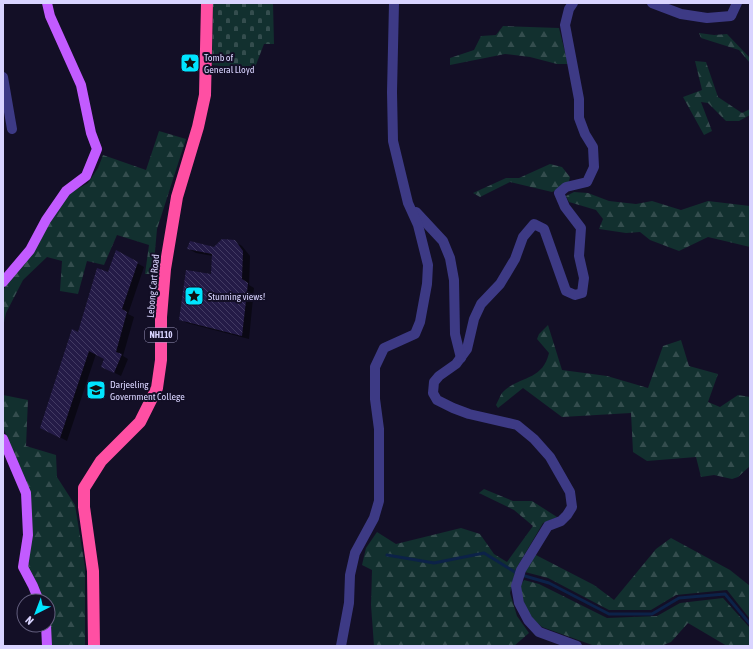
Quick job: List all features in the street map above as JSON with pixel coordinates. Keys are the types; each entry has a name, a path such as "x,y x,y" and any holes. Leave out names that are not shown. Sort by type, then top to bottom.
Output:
{"highway":[{"name":"Lebong Cart Road","path":"94,646 93,571 84,507 84,488 101,461 140,422 157,388 161,360 161,318 165,269 177,197 198,127 205,95 207,3"}],"main road":[{"path":"3,282 30,250 46,220 66,191 86,176 97,149 91,133 81,85 50,16 47,3"},
{"path":"3,439 26,493 28,535 23,567 36,593"},
{"path":"46,633 47,646"}],"street":[{"path":"341,646 349,603 350,575 355,553 374,518 379,501 379,429 375,399 375,367 384,348 415,334 420,322 427,284 428,265 418,225 408,203 393,141 394,3"},
{"path":"573,3 569,9 565,25 578,99 579,118 585,134 593,147 594,167 587,182 566,187 559,193 565,207 581,228 579,256 584,278 582,293 576,295 566,291 544,229 534,224 523,237 515,259 500,284 481,304 474,319 467,349 456,364 439,376 434,382 434,393 437,400 469,414 517,425 534,439 550,457 570,492 572,507 567,515 560,521 548,526 521,570 516,586 519,603 528,620 540,632 576,646"},
{"path":"652,3 681,14 707,18 731,16 737,3"},
{"path":"3,77 12,129"},
{"path":"408,203 443,241 450,258 454,280 456,334 460,358"}],"green space":[{"path":"213,3 273,3 274,44 264,44 254,70 212,65"},
{"path":"503,26 559,28 568,64 557,64 530,57 505,54 450,65 450,58 474,50 481,36 496,35"},
{"path":"699,33 714,35 727,34 750,58 750,63 739,50 701,38"},
{"path":"695,61 706,62 718,97 742,113 750,109 750,115 739,121 726,121 708,103 701,102 712,131 704,135 683,97 702,90"},
{"path":"159,131 186,139 157,229 153,274 145,274 149,245 117,235 104,265 87,261 78,294 60,291 62,261 47,257 23,280 6,313 3,327 3,291 7,283 70,193 88,183 98,168 103,155 146,170"},
{"path":"550,164 562,167 570,177 568,185 552,192 510,182 480,197 473,193 506,178 519,178"},
{"path":"574,192 588,193 609,201 636,204 652,201 681,210 708,201 750,206 750,247 708,237 679,251 650,240 640,232 626,233 599,229 603,219 596,210 569,202 566,196"},
{"path":"548,325 562,370 607,376 648,388 663,346 681,340 689,366 718,374 708,402 720,407 738,395 750,397 750,466 738,477 732,479 714,475 701,477 696,457 647,461 633,452 631,413 562,417 523,388 498,408 496,405 502,393 516,383 536,374 546,362 549,353 537,339 539,334"},
{"path":"3,395 28,400 26,446 56,455 57,477 75,505 85,567 85,646 50,646 49,633 56,633 56,593 39,593 27,566 30,492 3,427"},
{"path":"484,489 513,501 532,501 557,517 543,523 516,569 510,593 517,616 529,633 514,646 374,646 371,605 372,570 362,565 366,548 377,532 396,544 461,528 480,534 494,554 507,562 533,526 514,510 479,493"},
{"path":"671,538 730,570 750,586 750,619 727,590 676,595 651,610 609,610 548,578 525,572 534,554 594,585 614,600 656,549"},
{"path":"524,580 539,584 607,618 657,616 680,603 723,598 750,628 750,646 727,646 688,623 671,642 661,646 595,646 542,627 534,620 527,610 521,594 521,585"}],"building":[{"path":"222,239 235,240 243,251 242,279 248,283 242,336 179,320 186,270 211,274 212,254 187,249 190,241 214,247"},
{"name":"Darjeeling Government College","path":"116,250 138,262 122,309 127,312 116,352 122,354 114,373 101,367 104,359 89,351 60,438 40,428 72,329 78,332 97,268 108,272"}],"waterway":[{"path":"387,555 434,563 484,553 518,574 549,583 609,614 652,614 679,598 725,594 750,624"}],"place":[{"name":"Tomb of General Lloyd","path":"190,63"},
{"name":"Stunning views!","path":"194,296"},
{"name":"Darjeeling Government College","path":"96,390"}]}
